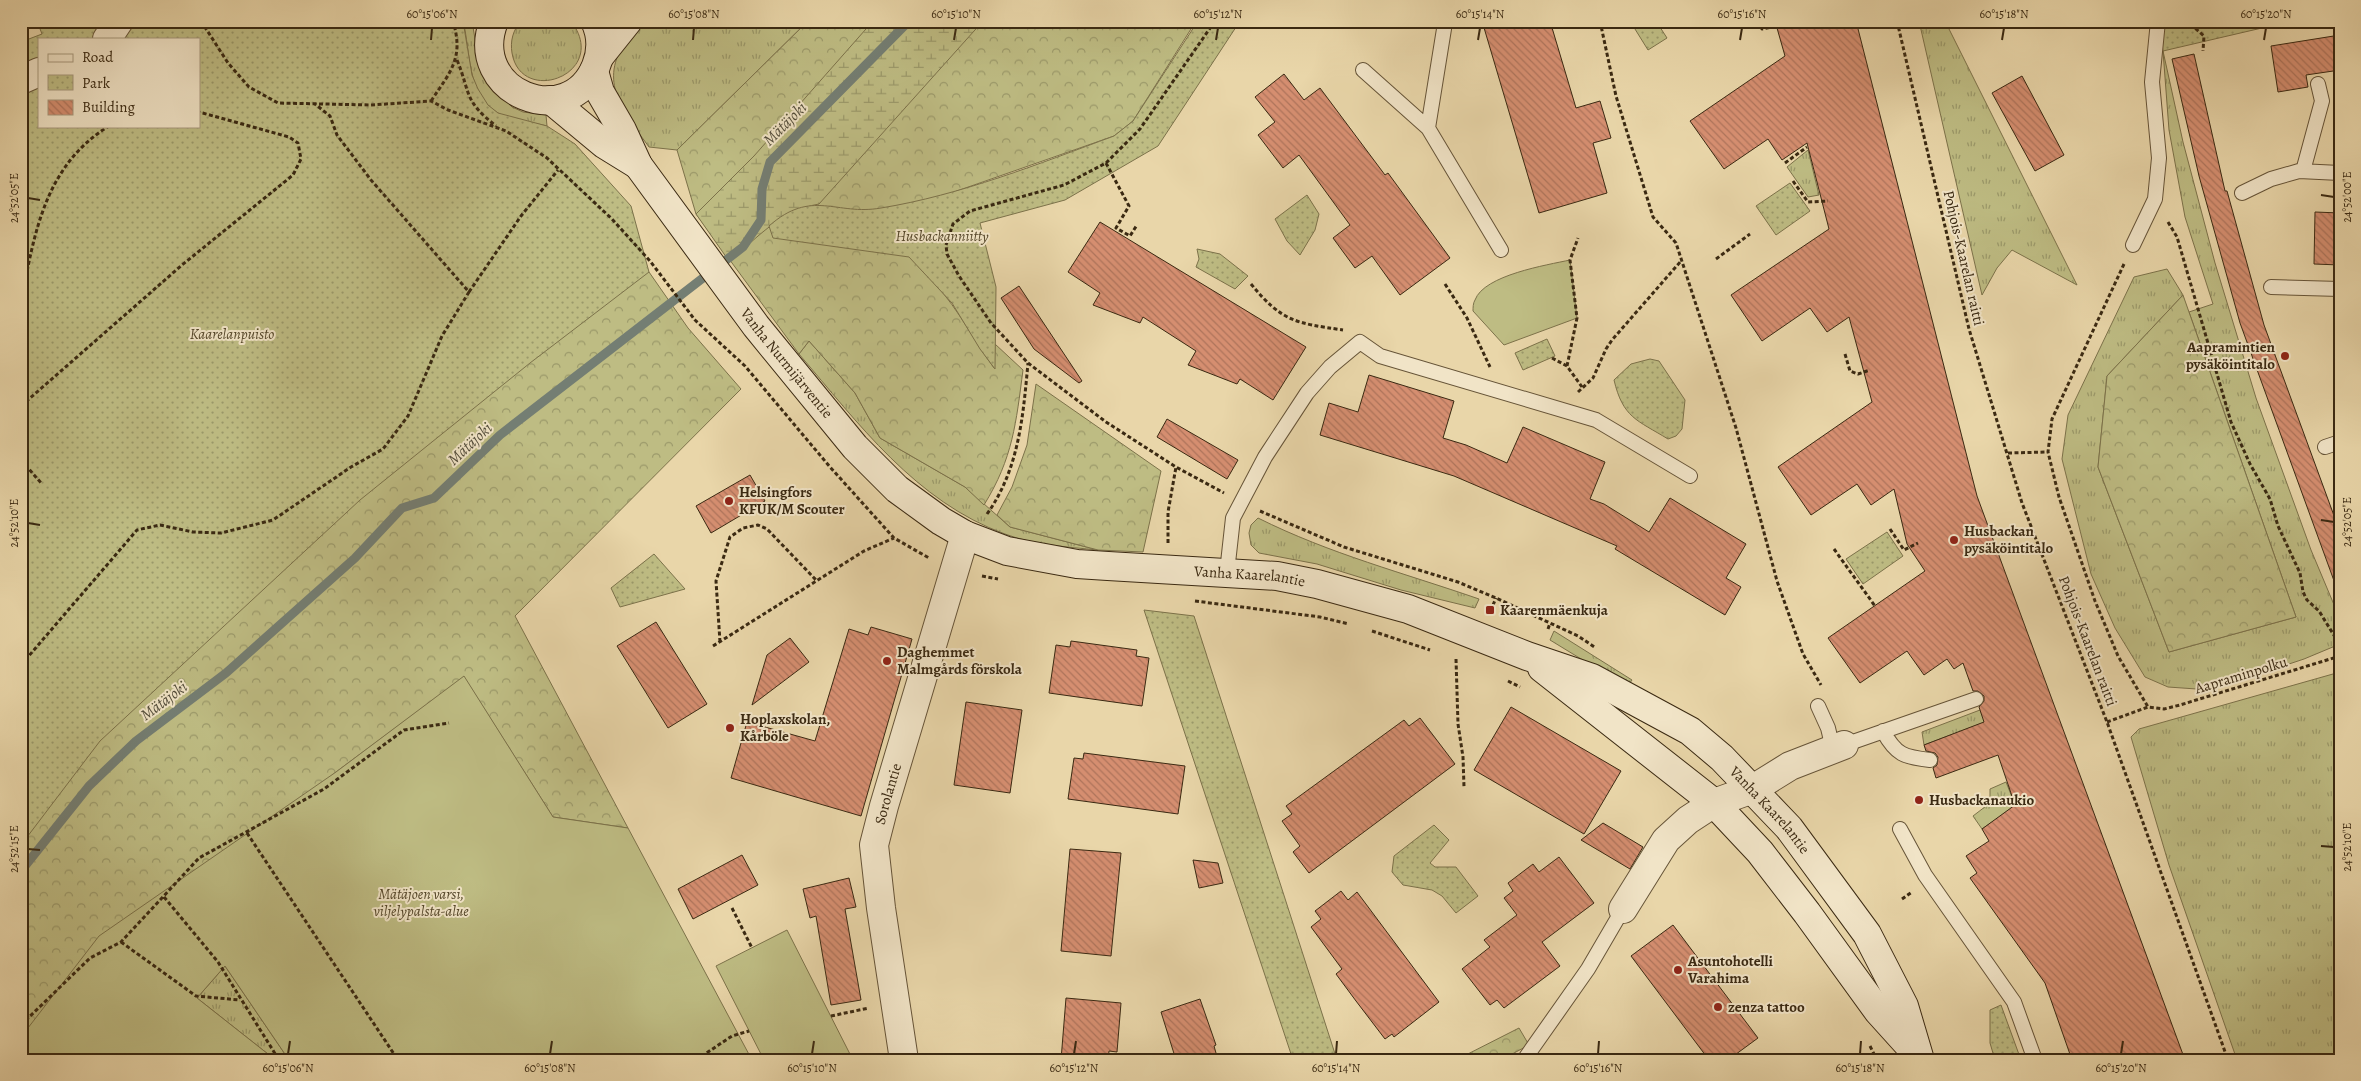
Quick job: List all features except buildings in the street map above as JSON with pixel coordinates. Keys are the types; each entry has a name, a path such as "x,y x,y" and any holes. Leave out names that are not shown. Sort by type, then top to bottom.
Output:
{"main road":[{"path":"108,38 119,21"},
{"name":"Vanha Nurmijärventie","path":"595,21 601,42 597,64 600,92 622,130 638,165 756,326 855,447 890,482 941,521 965,535"},
{"path":"490,24 488,46 491,62 498,76 508,87 521,95 536,100 552,100 569,95 583,85 628,21"},
{"path":"21,80 38,72"},
{"name":"Vanha Nurmijärventie","path":"552,100 604,144 638,165"},
{"name":"Vanha Kaarelantie","path":"965,535 1007,551 1076,564 1277,576 1316,584 1408,609 1527,656 1592,678 1690,732 1722,758 1789,828 1867,934 1904,1006 1920,1058"},
{"name":"Sorolantie","path":"904,1060 881,908 874,845 965,535"},
{"name":"Vanha Kaarelantie","path":"1527,656 1714,803 1760,852 1878,1011 1920,1058"},
{"path":"1623,909 1666,840 1688,820 1714,803 1753,789 1790,766 1839,747"}],"lane":[{"path":"2133,245 2155,199 2159,158 2152,82 2158,21"},
{"path":"1428,128 1444,30"},
{"path":"1363,70 1428,128 1502,250"},
{"path":"2303,171 2322,101 2318,84"},
{"path":"2242,193 2272,179 2303,171 2340,173"},
{"path":"2271,287 2340,290"},
{"path":"1227,572 1233,518 1240,502 1284,426 1308,393 1330,367 1360,342 1380,356 1596,420 1690,476"},
{"path":"2325,448 2340,442"},
{"path":"1818,706 1839,747 1976,699"},
{"path":"1883,732 1892,748 1908,757 1930,760"},
{"path":"1900,829 1925,875 2014,1002 2035,1060"},
{"path":"1524,1060 1588,969 1623,909"}],"path":[{"path":"202,21 228,63 249,87 278,103 371,105 431,100 448,110 499,128"},
{"path":"453,21 458,40 457,60 470,102 480,114 547,158 612,219 650,261 694,320 745,366 830,468 894,538 955,570 1003,581"},
{"path":"1215,21 1140,129 1106,163 1064,185 1006,199 970,211 958,218 950,229 946,245 947,254 959,276 991,323 1028,363 1106,422 1176,467 1240,502 1344,547 1458,582 1496,598 1578,636 1603,652"},
{"path":"1600,21 1616,96 1653,217 1676,243 1736,428 1778,581 1803,654 1824,690 1818,706"},
{"path":"1757,21 1762,29 1782,25"},
{"name":"Pohjois-Kaarelan raitti","path":"1896,21 1969,329 2022,503 2107,722 2228,1060"},
{"path":"2172,21 2195,28 2204,36 2203,51"},
{"path":"431,100 457,60"},
{"path":"315,104 330,116 337,135 372,180 469,292"},
{"path":"21,406 182,265 294,175 301,159 298,143 289,137 200,112"},
{"path":"21,303 35,232 47,200 60,175 75,155 107,128"},
{"path":"1785,163 1807,148"},
{"path":"1106,163 1129,206 1116,228 1130,236 1137,225"},
{"path":"21,665 138,530 160,525 193,532 222,533 273,520 350,467 383,449 408,416 442,336 469,292 521,216 558,170"},
{"path":"1793,181 1808,202 1828,201"},
{"path":"2155,199 2177,237 2231,422 2250,464 2270,499 2278,526 2300,573 2306,600 2319,611 2340,645"},
{"path":"1716,259 1750,234"},
{"path":"1567,366 1577,318 1570,260 1578,238"},
{"path":"2133,245 2052,419 2048,452 2059,497 2095,601 2118,656 2148,707"},
{"path":"1563,410 1582,387 1593,378 1612,340 1682,260"},
{"path":"1251,284 1274,310 1288,318 1310,325 1350,331"},
{"path":"1445,284 1467,318 1490,368 1487,388"},
{"path":"1845,354 1850,371 1858,374 1870,370"},
{"path":"1552,358 1567,366 1582,387"},
{"path":"965,535 988,513 1010,471 1020,436 1028,363"},
{"path":"2008,453 2048,452"},
{"path":"21,460 42,484"},
{"path":"1167,569 1168,512 1176,467"},
{"path":"720,642 716,581 730,537 743,528 758,525 768,529 817,581"},
{"path":"1890,529 1904,550 1918,544"},
{"path":"713,646 864,552 894,538"},
{"path":"1834,549 1875,606"},
{"path":"1493,605 1496,598"},
{"path":"1185,600 1320,617 1357,626"},
{"path":"1548,629 1550,623"},
{"path":"1366,629 1438,653"},
{"path":"1447,656 1464,662"},
{"name":"Aapraminpolku","path":"2107,722 2148,707 2164,708 2180,705 2340,656"},
{"path":"1456,659 1458,724 1463,757 1464,787"},
{"path":"1506,680 1524,689"},
{"path":"21,1025 90,958 121,942 199,858 324,789 404,730 449,723"},
{"path":"247,833 398,1060"},
{"path":"164,896 218,962 279,1060"},
{"path":"732,908 752,948"},
{"path":"121,942 196,996 240,1000"},
{"path":"830,1016 872,1008"},
{"path":"696,1060 732,1036 749,1031"}],"green space":[{"path":"37,21 260,21 634,260 649,272 688,328 741,389 515,616 628,828 553,817 464,677 336,772 21,1037 21,644 310,356 200,38"},
{"name":"Kaarelanpuisto","path":"37,21 463,21 472,75 488,105 498,113 547,126 575,144 631,206 649,272 530,363 360,500 100,741 21,845 21,42 42,34"},
{"path":"463,21 472,21 478,57 485,80 512,107 523,112 546,115 547,126 509,118 498,113 480,95 472,72"},
{"path":"521,21 571,21 580,40 580,56 572,69 560,77 545,81 531,78 519,69 512,53 511,44 514,32"},
{"path":"645,21 808,21 677,150 649,147 624,111 614,86 614,72 617,59 626,41"},
{"path":"808,21 1196,21 1133,121 1114,136 954,192 936,285 952,305 994,368 995,344 1023,370 1012,440 1001,472 984,505 965,487 880,438 855,393 809,341 799,354 696,214 677,150"},
{"path":"873,21 983,21 819,204 792,212 770,226 729,261 696,214 754,156"},
{"name":"Husbackanniitty","path":"1195,21 1240,21 1158,146 1065,200 980,223 996,287 995,369 980,349 952,303 909,257 773,238 769,226 798,208 824,206 865,210 911,202 999,178 1114,136 1133,121 1194,27"},
{"path":"1630,21 1656,21 1667,38 1648,50"},
{"path":"1919,21 1945,21 2077,285 2012,250 1997,268 1982,295"},
{"path":"2158,21 2292,21 2163,51"},
{"path":"2163,51 2183,142 2215,263 2256,398 2311,550 2340,619 2340,644 2304,659 2211,690 2168,687 2145,677 2115,628 2091,574 2062,459 2068,415 2134,277 2167,269 2183,295 2107,376 2098,467 2169,652 2296,617 2189,312 2213,304 2185,217 2169,130"},
{"path":"1808,150 1819,195 1808,197 1787,167"},
{"path":"1790,183 1810,211 1776,235 1756,206"},
{"path":"1307,195 1319,214 1315,230 1300,255 1287,241 1275,219"},
{"path":"1197,249 1220,254 1248,276 1235,289 1196,267 1199,259"},
{"path":"1570,260 1577,318 1504,345 1473,311 1475,300 1481,291 1490,284 1517,272"},
{"path":"2183,295 2296,617 2169,652 2098,467 2107,376"},
{"path":"1547,339 1555,356 1523,370 1515,353"},
{"path":"809,341 855,393 880,438 965,487 1010,527 1098,550 1051,545 1016,538 973,520 944,502 916,481 891,458 799,354"},
{"path":"1650,359 1659,361 1685,400 1682,429 1676,436 1668,439 1633,417 1622,403 1614,380 1631,364"},
{"path":"1036,384 1161,471 1143,552 1098,550 1010,527 997,515 1012,487 1027,445"},
{"path":"1258,518 1340,553 1479,599 1475,608 1401,590 1317,564 1259,553 1251,545 1249,533 1251,525"},
{"path":"1887,532 1903,556 1863,584 1846,559"},
{"path":"654,554 685,589 620,607 611,588"},
{"path":"1144,610 1194,616 1337,1060 1293,1060"},
{"path":"1554,631 1632,680 1627,687 1550,640"},
{"path":"2340,672 2340,1060 2237,1060 2169,865 2131,737 2139,729"},
{"name":"Mätäjoen varsi, viljelypalsta-alue","path":"464,676 553,817 628,828 752,1060 289,1060 225,966 197,998 273,1058 272,1060 21,1060 21,1037 99,936 336,772"},
{"path":"1980,710 1985,722 1924,745 1922,732"},
{"path":"2006,782 2035,855 1992,822 1982,829 1973,816 1990,803 1990,789"},
{"path":"1434,825 1449,840 1430,863 1435,867 1456,867 1478,896 1456,913 1442,896 1432,890 1403,885 1392,872 1394,856"},
{"path":"787,930 853,1060 764,1060 716,966"},
{"path":"225,966 289,1060 272,1060 273,1058 197,998"},
{"path":"2001,1005 2021,1060 1995,1060 1990,1043 1990,1010"},
{"path":"1519,1028 1529,1045 1501,1060 1456,1060"}],"waterway":[{"name":"Mätäjoki","path":"21,871 89,786 136,741 226,673 355,558 402,508 434,498 500,435 743,247 761,220 762,189 770,162 909,21"}],"place":[{"name":"Aapramintien pysäköintitalo","path":"2285,356"},
{"name":"Helsingfors KFUK/M Scouter","path":"729,501"},
{"name":"Husbackan pysäköintitalo","path":"1954,540"},
{"name":"Kaarenmäenkuja","path":"1490,610"},
{"name":"Daghemmet Malmgårds förskola","path":"887,661"},
{"name":"Hoplaxskolan, Kårböle","path":"730,728"},
{"name":"Husbackanaukio","path":"1919,800"},
{"name":"Asuntohotelli Varahima","path":"1678,970"},
{"name":"zenza tattoo","path":"1718,1007"}]}
